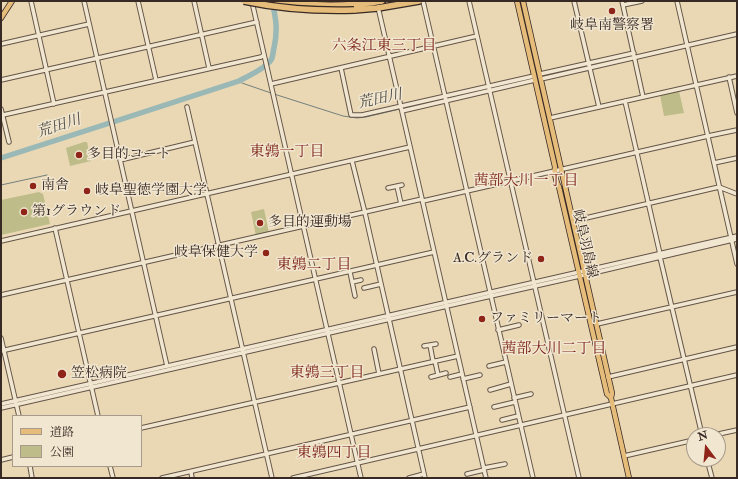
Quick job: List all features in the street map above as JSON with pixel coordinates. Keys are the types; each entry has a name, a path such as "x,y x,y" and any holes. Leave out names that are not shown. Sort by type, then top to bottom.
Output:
{"highway":[{"path":"244,1 276,7 323,10 378,8 419,1"},
{"path":"277,1 312,4 355,4 378,1"}],"main road":[{"path":"1,18 12,1"},
{"name":"岐阜羽島線","path":"517,1 555,167 554,171 580,274 607,394 611,398 613,404 629,478"},
{"name":"岐阜羽島線","path":"523,1 609,376 612,393 611,398"}],"street":[{"path":"31,1 54,104"},
{"path":"84,1 167,366"},
{"path":"138,1 156,80"},
{"path":"194,1 209,68"},
{"path":"252,1 361,478"},
{"path":"378,1 378,8 389,57 486,478"},
{"path":"423,1 533,478"},
{"path":"469,1 579,478"},
{"path":"574,1 599,107"},
{"path":"642,1 622,3 635,55 643,97"},
{"path":"677,1 737,264"},
{"path":"1,80 257,22"},
{"path":"1,44 89,24"},
{"path":"540,77 589,65 737,34"},
{"path":"271,84 477,36"},
{"path":"3,115 264,57"},
{"path":"341,68 352,115 362,115 401,109 534,78"},
{"path":"550,118 737,76"},
{"path":"729,77 737,114"},
{"path":"625,101 700,427"},
{"path":"187,107 272,478"},
{"path":"1,108 9,142"},
{"path":"1,295 401,204 466,191 737,130"},
{"path":"120,160 195,142"},
{"path":"1,241 410,147"},
{"path":"714,163 737,158"},
{"path":"352,160 425,476 409,478"},
{"path":"388,188 402,185"},
{"path":"397,186 401,204"},
{"path":"573,221 719,187 737,194"},
{"path":"55,228 98,415"},
{"path":"731,239 737,236"},
{"path":"1,404 16,402 660,255 731,239 737,239"},
{"path":"2,351 434,252"},
{"path":"350,272 355,296"},
{"path":"352,282 361,280"},
{"path":"364,288 381,284"},
{"path":"597,324 737,292"},
{"path":"498,330 519,325"},
{"path":"1,338 2,351 19,415"},
{"path":"424,346 436,344"},
{"path":"430,345 438,375"},
{"path":"603,378 737,347"},
{"path":"374,349 379,374"},
{"path":"91,385 167,366 243,350"},
{"path":"142,428 458,356"},
{"path":"489,366 506,362"},
{"path":"431,376 446,373"},
{"path":"450,377 462,374"},
{"path":"463,379 480,375"},
{"path":"293,478 737,375"},
{"path":"490,390 511,384"},
{"path":"494,406 531,394"},
{"path":"1,408 16,402"},
{"path":"162,478 470,407"},
{"path":"502,420 518,416"},
{"path":"726,432 737,430"},
{"path":"624,456 686,442"},
{"path":"1,460 12,457"},
{"path":"467,474 504,464"},
{"path":"30,467 32,478"},
{"path":"110,467 112,478"},
{"path":"709,467 712,478"},
{"path":"191,472 192,478"}],"green space":[{"path":"679,91 684,113 664,116 660,95"},
{"name":"多目的コート","path":"87,142 91,161 70,166 66,148"},
{"name":"第1グラウンド","path":"39,192 43,194 50,224 1,235 1,200"},
{"name":"多目的運動場","path":"264,209 269,233 256,236 251,212"}],"waterway":[{"name":"荒田川","path":"1,158 239,81 256,72 265,66 273,56 276,30 272,1"},
{"name":"荒田川","path":"544,75 587,65"},
{"name":"荒田川","path":"239,81 271,93"},
{"name":"荒田川","path":"491,88 506,84"},
{"name":"荒田川","path":"446,98 488,88"},
{"name":"荒田川","path":"274,94 343,116 357,118 400,109"},
{"name":"荒田川","path":"404,108 443,99"},
{"path":"1,185 47,175"}],"place":[{"name":"岐阜南警察署","path":"612,11"},
{"name":"多目的コート","path":"79,155"},
{"name":"南舎","path":"33,186"},
{"name":"岐阜聖徳学園大学","path":"87,191"},
{"name":"第1グラウンド","path":"24,212"},
{"name":"多目的運動場","path":"260,223"},
{"name":"岐阜保健大学","path":"266,253"},
{"name":"A.C.グランド","path":"541,259"},
{"name":"ファミリーマート","path":"482,319"},
{"name":"笠松病院","path":"62,374"}],"district":[{"name":"六条江東三丁目","path":"384,47"},
{"name":"東鶉一丁目","path":"287,153"},
{"name":"茜部大川一丁目","path":"526,182"},
{"name":"東鶉二丁目","path":"314,266"},
{"name":"茜部大川二丁目","path":"554,350"},
{"name":"東鶉三丁目","path":"327,374"},
{"name":"東鶉四丁目","path":"334,454"}]}
